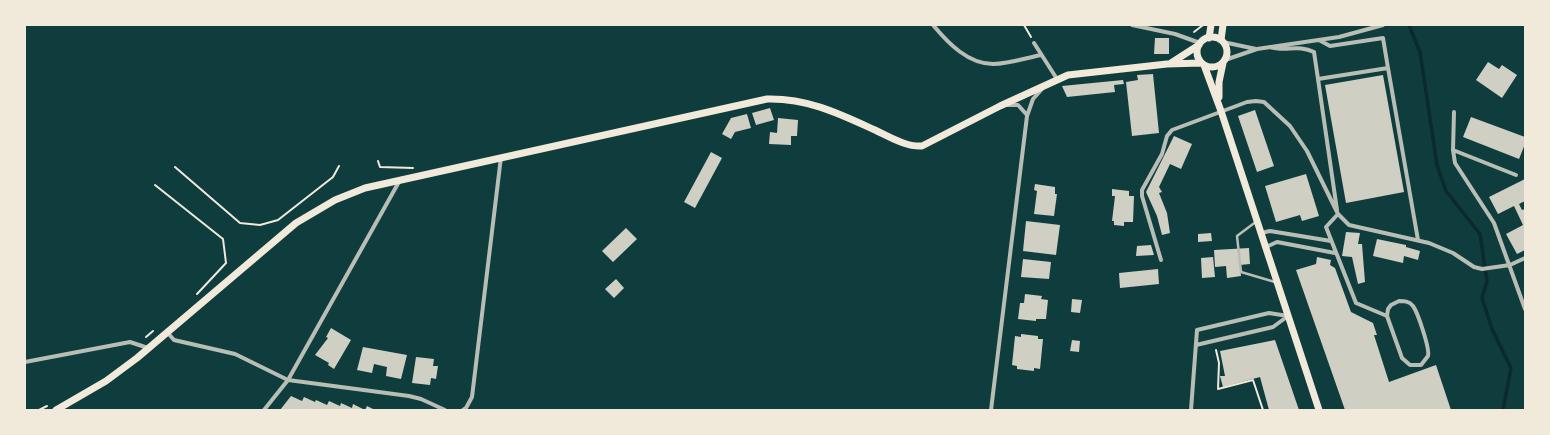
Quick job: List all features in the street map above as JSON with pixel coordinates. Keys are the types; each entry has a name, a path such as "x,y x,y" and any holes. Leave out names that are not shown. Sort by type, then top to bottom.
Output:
{"main road":[{"path":"1209,38 1211,25"},
{"path":"1219,104 1219,82 1227,51 1222,41 1223,25"},
{"path":"1167,64 1180,58 1209,38 1222,41"},
{"path":"1200,44 1197,54 1203,64 1222,111 1319,410"},
{"path":"56,410 106,381 148,348 296,224 335,200 365,188 501,156 746,102 767,99 784,99 821,106 913,146 925,145 1000,106 1057,79 1080,73 1167,64 1203,64 1214,67 1224,61"}],"street":[{"path":"933,25 944,38 963,55 981,64 994,64 1041,55"},
{"path":"1132,25 1175,34 1200,44"},
{"path":"1224,61 1257,49 1339,37 1383,25"},
{"path":"1318,40 1330,46 1383,38 1418,240"},
{"path":"1222,41 1257,49"},
{"path":"1034,43 1057,79"},
{"path":"1270,47 1279,50 1304,47 1314,52 1338,214"},
{"path":"1318,78 1388,68"},
{"path":"991,410 1027,116 1033,100 1045,86"},
{"path":"1161,260 1142,196 1142,190 1162,154 1167,136 1172,130 1251,101 1260,101 1267,105 1290,126 1307,151 1338,214 1349,224 1418,240 1453,253 1474,267 1482,270 1510,265 1525,258"},
{"path":"1000,106 1018,105 1027,116"},
{"path":"1454,112 1452,150 1456,163 1494,223 1525,309"},
{"path":"1452,150 1516,174"},
{"path":"463,410 466,408 472,397 501,156"},
{"path":"264,410 288,380 400,180"},
{"path":"1338,214 1326,227 1356,303 1387,316 1402,358 1410,365 1416,366 1424,362 1428,356 1428,349 1413,307 1407,301 1396,302 1388,309 1387,316"},
{"path":"1262,233 1270,231 1331,241"},
{"path":"1266,247 1277,242 1335,253"},
{"path":"1191,410 1197,330 1269,313 1288,316"},
{"path":"1196,345 1273,327 1288,316"},
{"path":"167,332 174,340 235,354 288,380 409,396 421,399 445,410"},
{"path":"25,362 130,342 148,348"}],"lane":[{"path":"1257,220 1237,236 1241,272 1278,283"}],"path":[{"path":"1024,25 1034,43"},
{"path":"1194,32 1203,25"},
{"path":"378,161 380,167 418,168"},
{"path":"174,167 240,223 260,225 278,220 333,177 339,166"},
{"path":"155,185 223,239 226,263 197,294"},
{"path":"146,337 158,328"},
{"path":"1216,350 1219,363 1218,389 1253,380 1263,410"}],"building":[{"path":"1155,38 1169,38 1169,54 1154,54"},
{"path":"1488,62 1499,69 1502,65 1517,75 1502,98 1476,80"},
{"path":"1153,74 1159,133 1132,136 1126,82 1138,80 1137,75"},
{"path":"1383,75 1404,192 1346,203 1325,85"},
{"path":"1123,80 1124,84 1114,85 1115,92 1067,97 1062,86"},
{"path":"770,108 774,120 756,125 752,113"},
{"path":"1255,110 1274,166 1257,172 1238,116"},
{"path":"747,114 751,128 735,132 731,139 722,134 731,118"},
{"path":"1471,117 1525,137 1525,144 1519,159 1463,137"},
{"path":"778,118 798,120 797,136 791,136 791,145 769,144 770,132 777,133"},
{"path":"1174,136 1192,144 1181,169 1170,164 1159,187 1162,192 1159,193 1167,213 1170,233 1162,235 1157,216 1146,192"},
{"path":"711,152 722,158 695,208 684,202"},
{"path":"1306,174 1319,216 1302,221 1300,215 1276,222 1265,186"},
{"path":"1525,179 1525,201 1519,204 1522,210 1525,209 1525,250 1517,254 1506,234 1523,225 1514,206 1498,214 1489,197"},
{"path":"1035,184 1055,187 1055,194 1057,194 1054,216 1034,214 1037,191 1034,190"},
{"path":"1112,189 1129,191 1129,196 1134,196 1133,222 1124,222 1124,226 1114,225 1114,221 1112,221 1115,196 1112,196"},
{"path":"1026,221 1060,225 1056,255 1023,251"},
{"path":"626,228 637,239 613,262 602,251"},
{"path":"1346,232 1360,233 1358,244 1362,244 1365,282 1358,284 1352,257 1342,256"},
{"path":"1211,233 1212,241 1198,242 1198,234"},
{"path":"1377,239 1406,245 1406,247 1420,251 1418,260 1404,256 1403,263 1373,256"},
{"path":"1151,245 1154,255 1136,256 1137,246"},
{"path":"1249,248 1250,264 1240,265 1241,276 1227,278 1226,266 1215,267 1214,250"},
{"path":"1213,257 1215,277 1202,278 1201,258"},
{"path":"1317,257 1331,260 1330,265 1335,268 1351,312 1373,323 1377,335 1374,335 1389,382 1436,365 1451,410 1345,410 1296,270 1316,264"},
{"path":"1023,259 1051,262 1049,279 1021,277"},
{"path":"1158,269 1159,284 1120,288 1119,273"},
{"path":"616,279 624,288 614,298 605,289"},
{"path":"1025,294 1042,296 1041,299 1048,300 1046,319 1036,319 1036,321 1018,319 1020,303 1024,303"},
{"path":"1072,299 1082,300 1080,313 1071,312"},
{"path":"331,328 351,340 334,369 328,365 329,363 315,355 328,338 326,337"},
{"path":"1021,334 1038,336 1038,339 1043,339 1040,369 1034,368 1034,371 1017,369 1017,366 1012,365 1015,336 1021,337"},
{"path":"1072,340 1080,341 1079,352 1070,351"},
{"path":"1275,340 1299,410 1269,410 1260,377 1223,387 1220,376 1225,376 1220,351"},
{"path":"363,347 407,355 401,379 386,376 387,367 374,364 372,373 357,370"},
{"path":"416,357 434,359 433,366 438,366 436,379 431,378 430,385 412,383"},
{"path":"291,396 302,401 304,397 315,402 316,400 327,405 329,401 340,406 341,403 352,408 353,404 365,410 280,410"},
{"path":"367,406 375,410 365,410"}],"waterway":[{"path":"1409,25 1420,52 1437,165 1446,191 1480,234 1487,281 1482,298 1492,329 1511,368 1503,410"}]}
